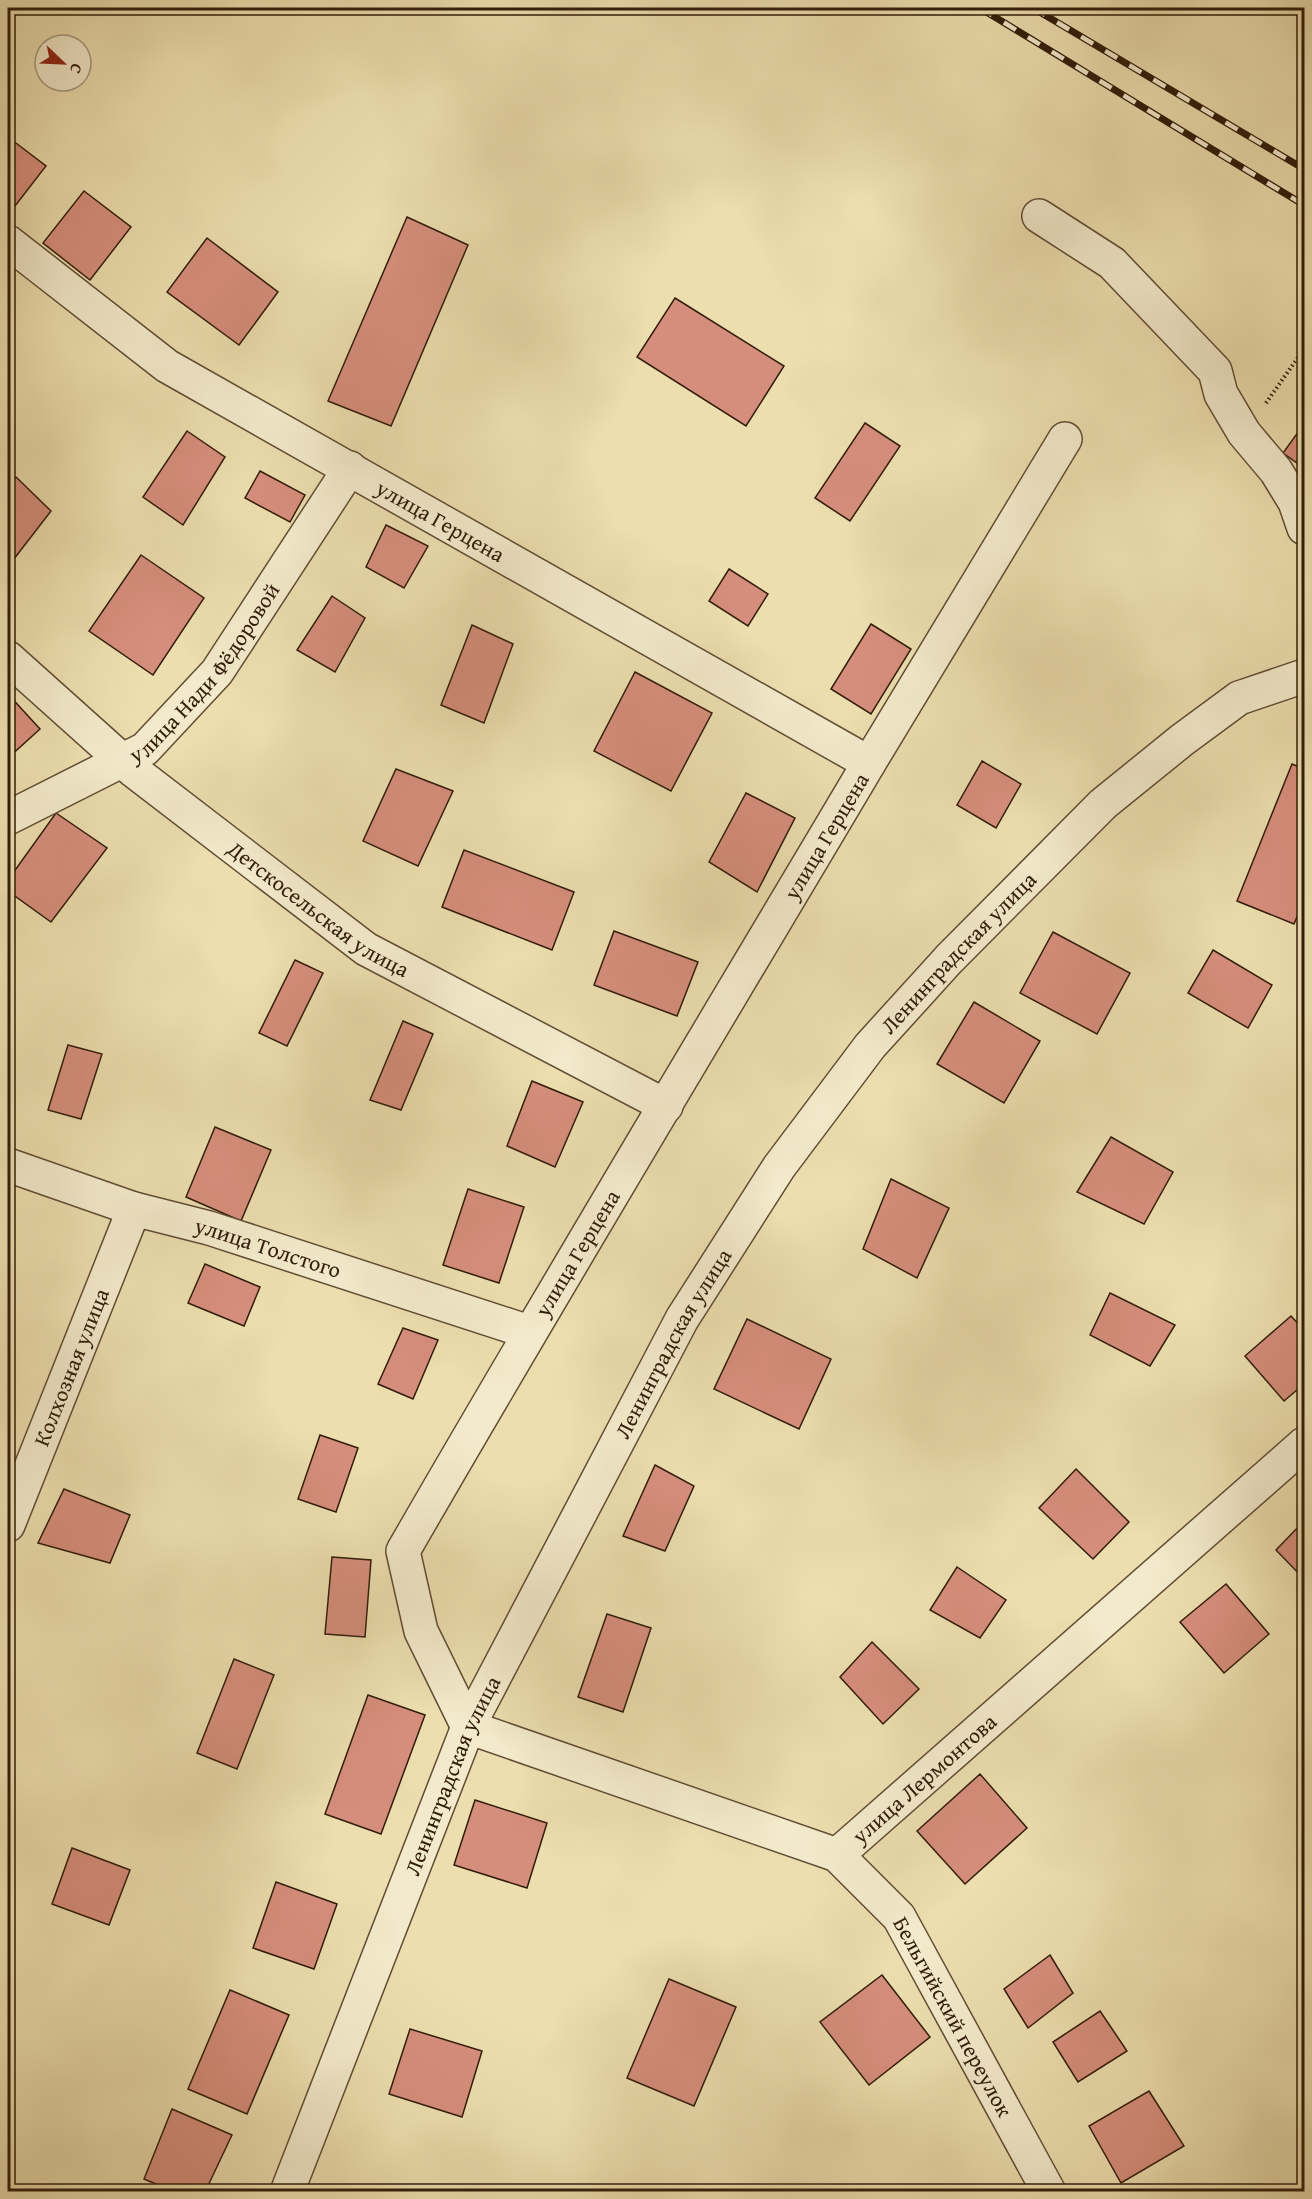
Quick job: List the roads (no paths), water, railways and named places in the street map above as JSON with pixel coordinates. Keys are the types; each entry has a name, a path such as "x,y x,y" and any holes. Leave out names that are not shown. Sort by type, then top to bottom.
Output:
{"street":[{"path":"1039,216 1112,263 1215,370 1221,394 1244,433 1276,471 1295,502 1305,528"},
{"name":"улица Герцена","path":"8,242 167,366 869,763 529,1332 403,1551 421,1631 468,1727"},
{"path":"869,763 1065,439"},
{"name":"улица Нади Фёдоровой","path":"8,818 146,750 218,672 350,468"},
{"name":"Детскосельская улица","path":"8,658 123,761 366,949 666,1106"},
{"name":"Ленинградская улица","path":"287,2192 468,1727 682,1319 779,1167 870,1046 949,959 1103,804 1182,740 1239,698 1305,676"},
{"name":"улица Толстого","path":"8,1165 134,1209 209,1228 529,1332"},
{"name":"Колхозная улица","path":"8,1525 134,1209"},
{"name":"улица Лермонтова","path":"468,1727 837,1855 1305,1444"},
{"name":"Бельгийский переулок","path":"837,1855 899,1917 1049,2192"}],"railway":[{"path":"980,8 1304,205"},
{"path":"1033,8 1304,169"}]}
